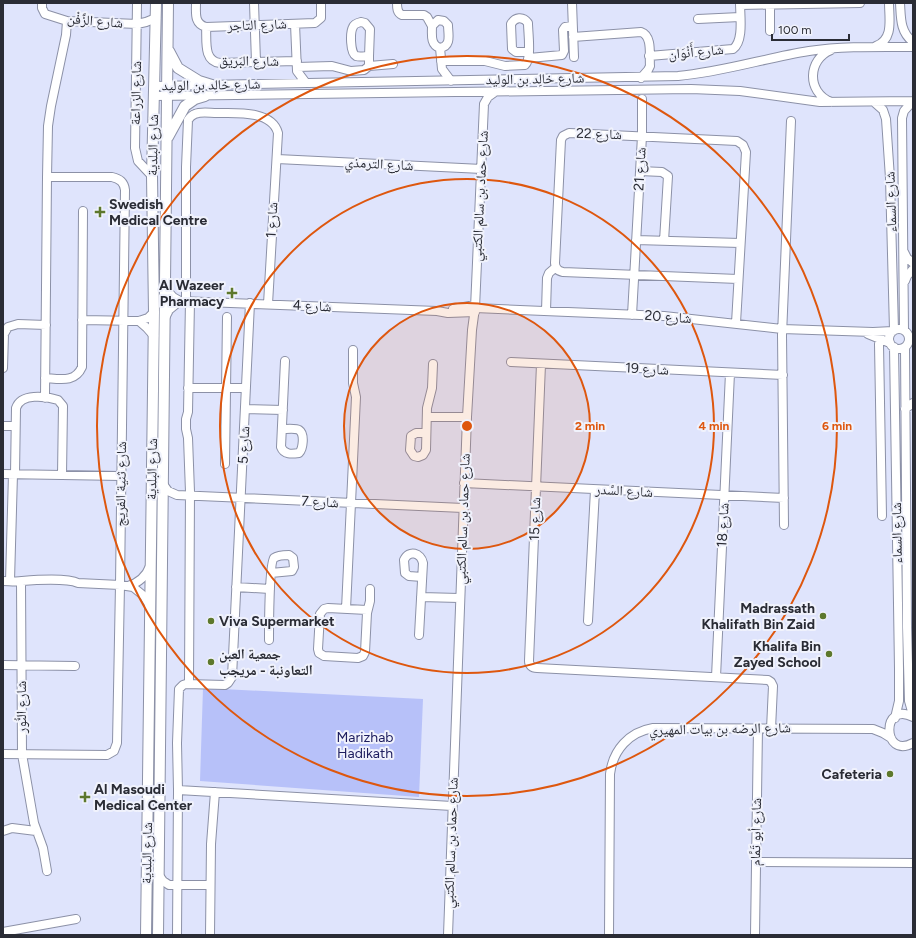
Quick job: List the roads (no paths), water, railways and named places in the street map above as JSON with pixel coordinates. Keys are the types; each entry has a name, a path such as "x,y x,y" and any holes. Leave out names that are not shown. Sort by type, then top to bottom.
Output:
{"main road":[{"name":"شارع البلدية","path":"146,935 154,336 152,176 156,3"},
{"name":"شارع البلدية","path":"158,935 168,3"},
{"path":"167,47 178,68 199,81 212,85"},
{"path":"154,95 160,104 161,144 167,159"},
{"path":"167,139 185,106 195,99 205,96"}],"street":[{"name":"شارع الزَّفْن","path":"42,3 42,8 45,14 67,21 137,24 156,18"},
{"name":"شارع الزراعة","path":"137,3 135,153 138,161 152,176"},
{"path":"196,3 197,19 199,23 206,27"},
{"path":"254,3 256,62"},
{"name":"شارع التاجر","path":"206,27 318,22 322,16 321,3"},
{"path":"397,3 398,12 402,15 424,15 428,17 432,26 434,46 440,48 445,47 449,42 448,25 441,20 436,21 432,26"},
{"path":"572,3 574,57"},
{"path":"740,4 770,5 860,3"},
{"path":"872,47 884,42 888,34 889,3"},
{"path":"900,3 903,29 913,42"},
{"name":"شارع أَنْوَان","path":"649,56 730,50 736,46 740,40 740,4"},
{"path":"770,5 770,31"},
{"path":"698,19 740,17"},
{"path":"45,398 48,132 51,106 66,35 67,21"},
{"path":"295,24 297,66 306,83"},
{"path":"441,65 485,60 505,66 523,66 528,62 529,55 562,55 564,51 563,30 566,27 572,26"},
{"name":"شارع البَريق","path":"206,27 207,53 210,59 220,63 256,62 297,66 332,66 354,71 364,70 369,66 393,64"},
{"path":"573,37 643,32 648,38 650,66 654,73 660,77"},
{"name":"شارع خالِد بن الوليد","path":"154,95 167,91 212,85 660,77 707,73 782,56 836,48 913,47"},
{"path":"440,48 441,65 451,81"},
{"path":"834,103 822,97 818,93 812,75 813,68 819,57 836,48"},
{"path":"369,56 369,66"},
{"path":"431,82 441,65"},
{"path":"288,84 297,66"},
{"path":"641,78 650,66"},
{"name":"شارع خالِد بن الوليد","path":"167,91 205,96 702,89 740,91 795,100 834,103 913,101"},
{"path":"633,90 642,99 654,90"},
{"path":"475,92 481,97 484,104"},
{"path":"484,104 488,97 495,92"},
{"name":"شارع 21","path":"632,314 642,136 642,99"},
{"name":"شارع السماء","path":"913,101 904,111 902,118 904,284 909,339 905,395 910,612 909,701 913,716"},
{"name":"شارع السماء","path":"874,102 884,112 887,122 890,178 894,331 889,338 892,345 896,430 900,668 899,701 889,727 891,738"},
{"name":"شارع حماد بن سالم الكتبي","path":"448,935 459,598 467,417 472,330 475,308 484,104"},
{"name":"شارع 1","path":"185,301 186,166 188,120 195,114 199,113 248,113 257,115 272,124 276,129 278,136 273,196 268,304"},
{"path":"784,525 782,329 791,121"},
{"name":"شارع 22","path":"556,267 561,140 563,136 569,133 736,141 743,145 746,152 736,323"},
{"name":"شارع الترمذي","path":"276,159 482,169"},
{"path":"640,171 662,172 668,176 664,241"},
{"name":"شارع ثنية الفريج","path":"3,754 103,755 114,751 116,743 124,586 121,476 124,186 117,178 112,177 47,177"},
{"path":"45,378 70,379 80,372 82,367 83,211"},
{"path":"636,240 740,243"},
{"path":"903,250 907,258 913,263"},
{"path":"546,311 547,278 549,273 556,267 563,272 738,279"},
{"path":"904,284 907,276 913,269"},
{"path":"165,288 170,294 185,301"},
{"path":"165,318 172,306 185,301"},
{"path":"177,935 173,885 178,790 177,743 179,689 182,685 189,683 190,496 188,438 186,429 188,388 185,301"},
{"name":"شارع 4","path":"185,301 444,312 475,308"},
{"name":"شارع 5","path":"189,683 221,685 228,683 232,677 250,303"},
{"name":"شارع 20","path":"475,308 664,316 782,329 894,331 897,329 909,339"},
{"path":"82,320 139,321 148,318 154,312"},
{"path":"225,464 227,317"},
{"path":"139,321 154,336"},
{"path":"3,368 4,334 8,327 18,324 46,325"},
{"name":"شارع 20","path":"859,331 892,345"},
{"path":"892,345 899,349 909,339"},
{"path":"878,344 882,516"},
{"path":"346,609 356,397 353,383 353,350"},
{"path":"282,428 286,361"},
{"name":"شارع 19","path":"511,362 782,376"},
{"path":"426,433 427,404 432,388 433,364"},
{"name":"شارع 15","path":"541,364 529,661 531,666 537,668 716,677"},
{"name":"شارع 18","path":"716,677 730,373"},
{"path":"188,388 246,388"},
{"path":"905,395 913,402 905,409"},
{"path":"62,475 63,406 58,400 45,398 28,398 20,401 16,408 14,474 7,581 29,584 70,586 78,583 124,586 141,592 150,606"},
{"path":"245,409 283,410"},
{"path":"427,417 467,417"},
{"path":"3,426 15,426"},
{"path":"881,430 896,430"},
{"path":"3,474 121,476"},
{"name":"شارع السَّدر","path":"464,483 784,498"},
{"path":"163,484 168,491 177,495"},
{"path":"588,621 595,490"},
{"path":"163,510 168,501 177,495"},
{"name":"شارع 7","path":"177,495 463,508"},
{"path":"124,586 142,579 147,573 151,563"},
{"path":"269,640 271,573"},
{"path":"419,635 422,577"},
{"name":"شارع النُّور","path":"22,582 22,754 31,813 36,831 44,848 47,871"},
{"path":"236,588 270,589"},
{"path":"367,610 326,608 320,612 319,653 322,656 358,658 363,656 365,652 367,610 370,601 370,589"},
{"path":"421,597 459,598"},
{"path":"3,665 75,666"},
{"path":"716,677 765,679 771,682 773,689 771,729"},
{"path":"893,719 904,714 913,716"},
{"name":"شارع الرضه بن بيات المهيري","path":"873,729 893,719"},
{"name":"شارع الرضه بن بيات المهيري","path":"609,935 610,774 615,756 621,745 635,733 653,728 873,729 891,738 900,745 908,745 913,743"},
{"name":"شارع أبو تَمَّام","path":"755,935 758,728"},
{"path":"178,790 452,806"},
{"path":"210,935 210,885 215,792"},
{"path":"3,831 17,828 36,831"},
{"path":"756,862 913,863"},
{"path":"158,873 161,879 173,885 210,885"},
{"path":"158,899 164,890 173,885"},
{"path":"3,932 76,918"}],"place":[{"name":"Swedish Medical Centre","path":"100,212"},
{"name":"Al Wazeer Pharmacy","path":"232,293"},
{"name":"Madrassath Khalifath Bin Zaid","path":"823,616"},
{"name":"Viva Supermarket","path":"211,621"},
{"name":"Khalifa Bin Zayed School","path":"829,654"},
{"name":"جمعية العبن التعاونبة - مريجب","path":"211,662"},
{"name":"Cafeteria","path":"890,774"},
{"name":"Al Masoudi Medical Center","path":"85,797"}],"park label":[{"name":"Marizhab Hadikath","path":"365,746"}]}
